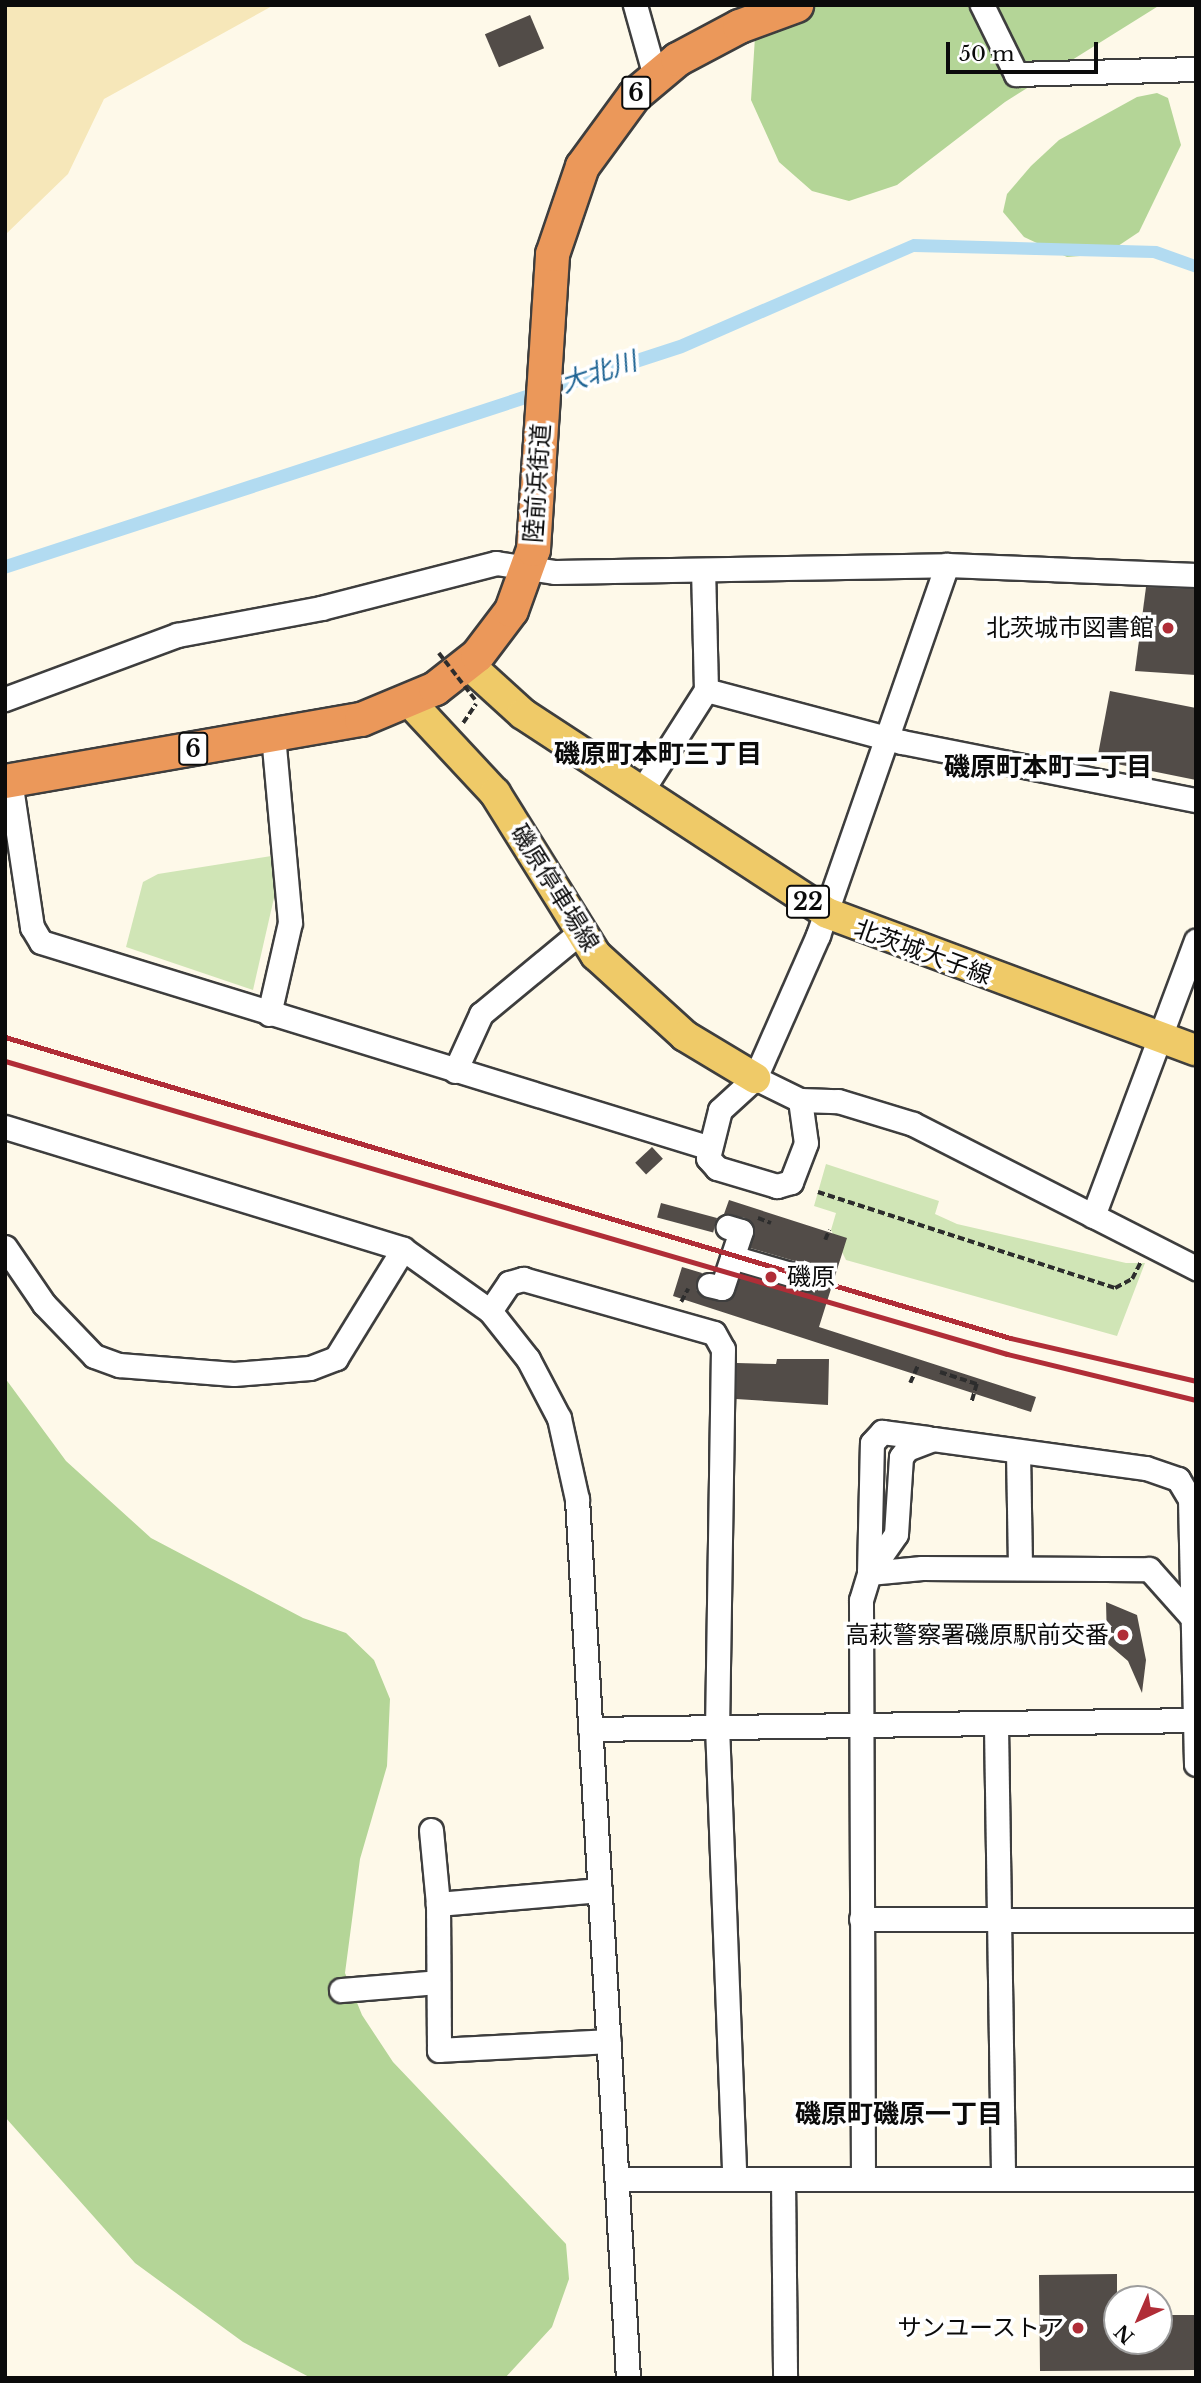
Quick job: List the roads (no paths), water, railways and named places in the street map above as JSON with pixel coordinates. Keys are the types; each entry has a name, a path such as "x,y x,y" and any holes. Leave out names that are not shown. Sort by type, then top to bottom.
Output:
{"highway":[{"name":"陸前浜街道","path":"8,781 361,719 410,702 454,659 500,629 527,571 538,527 552,254 565,204 596,141 655,76 717,36 796,5"}],"main road":[{"name":"北茨城大子線","path":"454,659 523,714 827,913 1196,1050"},
{"name":"磯原停車場線","path":"410,702 495,793 579,933 664,1019 755,1078"}],"street":[{"path":"635,5 655,76"},
{"path":"982,5 1016,74 1196,69"},
{"path":"5,699 177,635 321,608 496,563 527,571 947,565 1196,575"},
{"path":"800,1100 806,1143 791,1182 777,1186 718,1168 708,1158 707,1147 725,1102 755,1078 827,913 885,738 947,565"},
{"path":"640,792 706,690 703,570"},
{"path":"706,690 885,738 1196,800"},
{"path":"270,1014 290,922 273,735"},
{"path":"8,781 32,927 41,942 707,1147"},
{"path":"455,1071 481,1014 579,933"},
{"path":"1093,1216 1196,941"},
{"path":"755,1078 800,1100 838,1101 913,1124 1148,1246 1196,1268"},
{"path":"5,1127 403,1249 490,1311 528,1359 559,1418 577,1499 628,2378"},
{"path":"707,1285 732,1257 731,1231"},
{"path":"5,1247 44,1304 94,1356 119,1365 234,1374 310,1368 336,1358 403,1249"},
{"path":"732,1257 807,1279"},
{"path":"490,1311 509,1283 523,1279 714,1333 723,1349 717,1726 734,2178"},
{"path":"863,2179 858,1724 861,1600 869,1573 872,1443 882,1432 1173,1475 1190,1499 1190,1615 1196,1764"},
{"path":"922,1568 898,1556 895,1534 901,1457 919,1441 933,1439"},
{"path":"1018,1451 1020,1568"},
{"path":"869,1573 895,1534"},
{"path":"869,1573 922,1568 1178,1569 1189,1557"},
{"path":"1149,1569 1190,1615"},
{"path":"590,1729 858,1724 996,1726 1194,1720"},
{"path":"996,1726 996,1921 1003,2177"},
{"path":"431,1830 438,1904 439,2050 609,2041"},
{"path":"438,1904 600,1890"},
{"path":"861,1919 1196,1920"},
{"path":"341,1990 438,1982"},
{"path":"617,2179 1196,2179"},
{"path":"783,2179 785,2378"}],"water":[{"name":"大北川","path":"913,239 1157,246 1196,260 1196,273 1153,258 914,252 683,353 5,574 5,560 679,340"}],"railway":[{"path":"5,1037 1010,1338 1196,1381"},
{"path":"5,1061 1007,1354 1196,1400"}],"place":[{"name":"北茨城市図書館","path":"1168,628"},
{"name":"磯原","path":"771,1277"},
{"name":"高萩警察署磯原駅前交番","path":"1123,1635"},
{"name":"サンユーストア","path":"1078,2328"}],"district":[{"name":"磯原町本町三丁目","path":"658,755"},
{"name":"磯原町本町二丁目","path":"1048,768"},
{"name":"磯原町磯原一丁目","path":"899,2115"}]}
